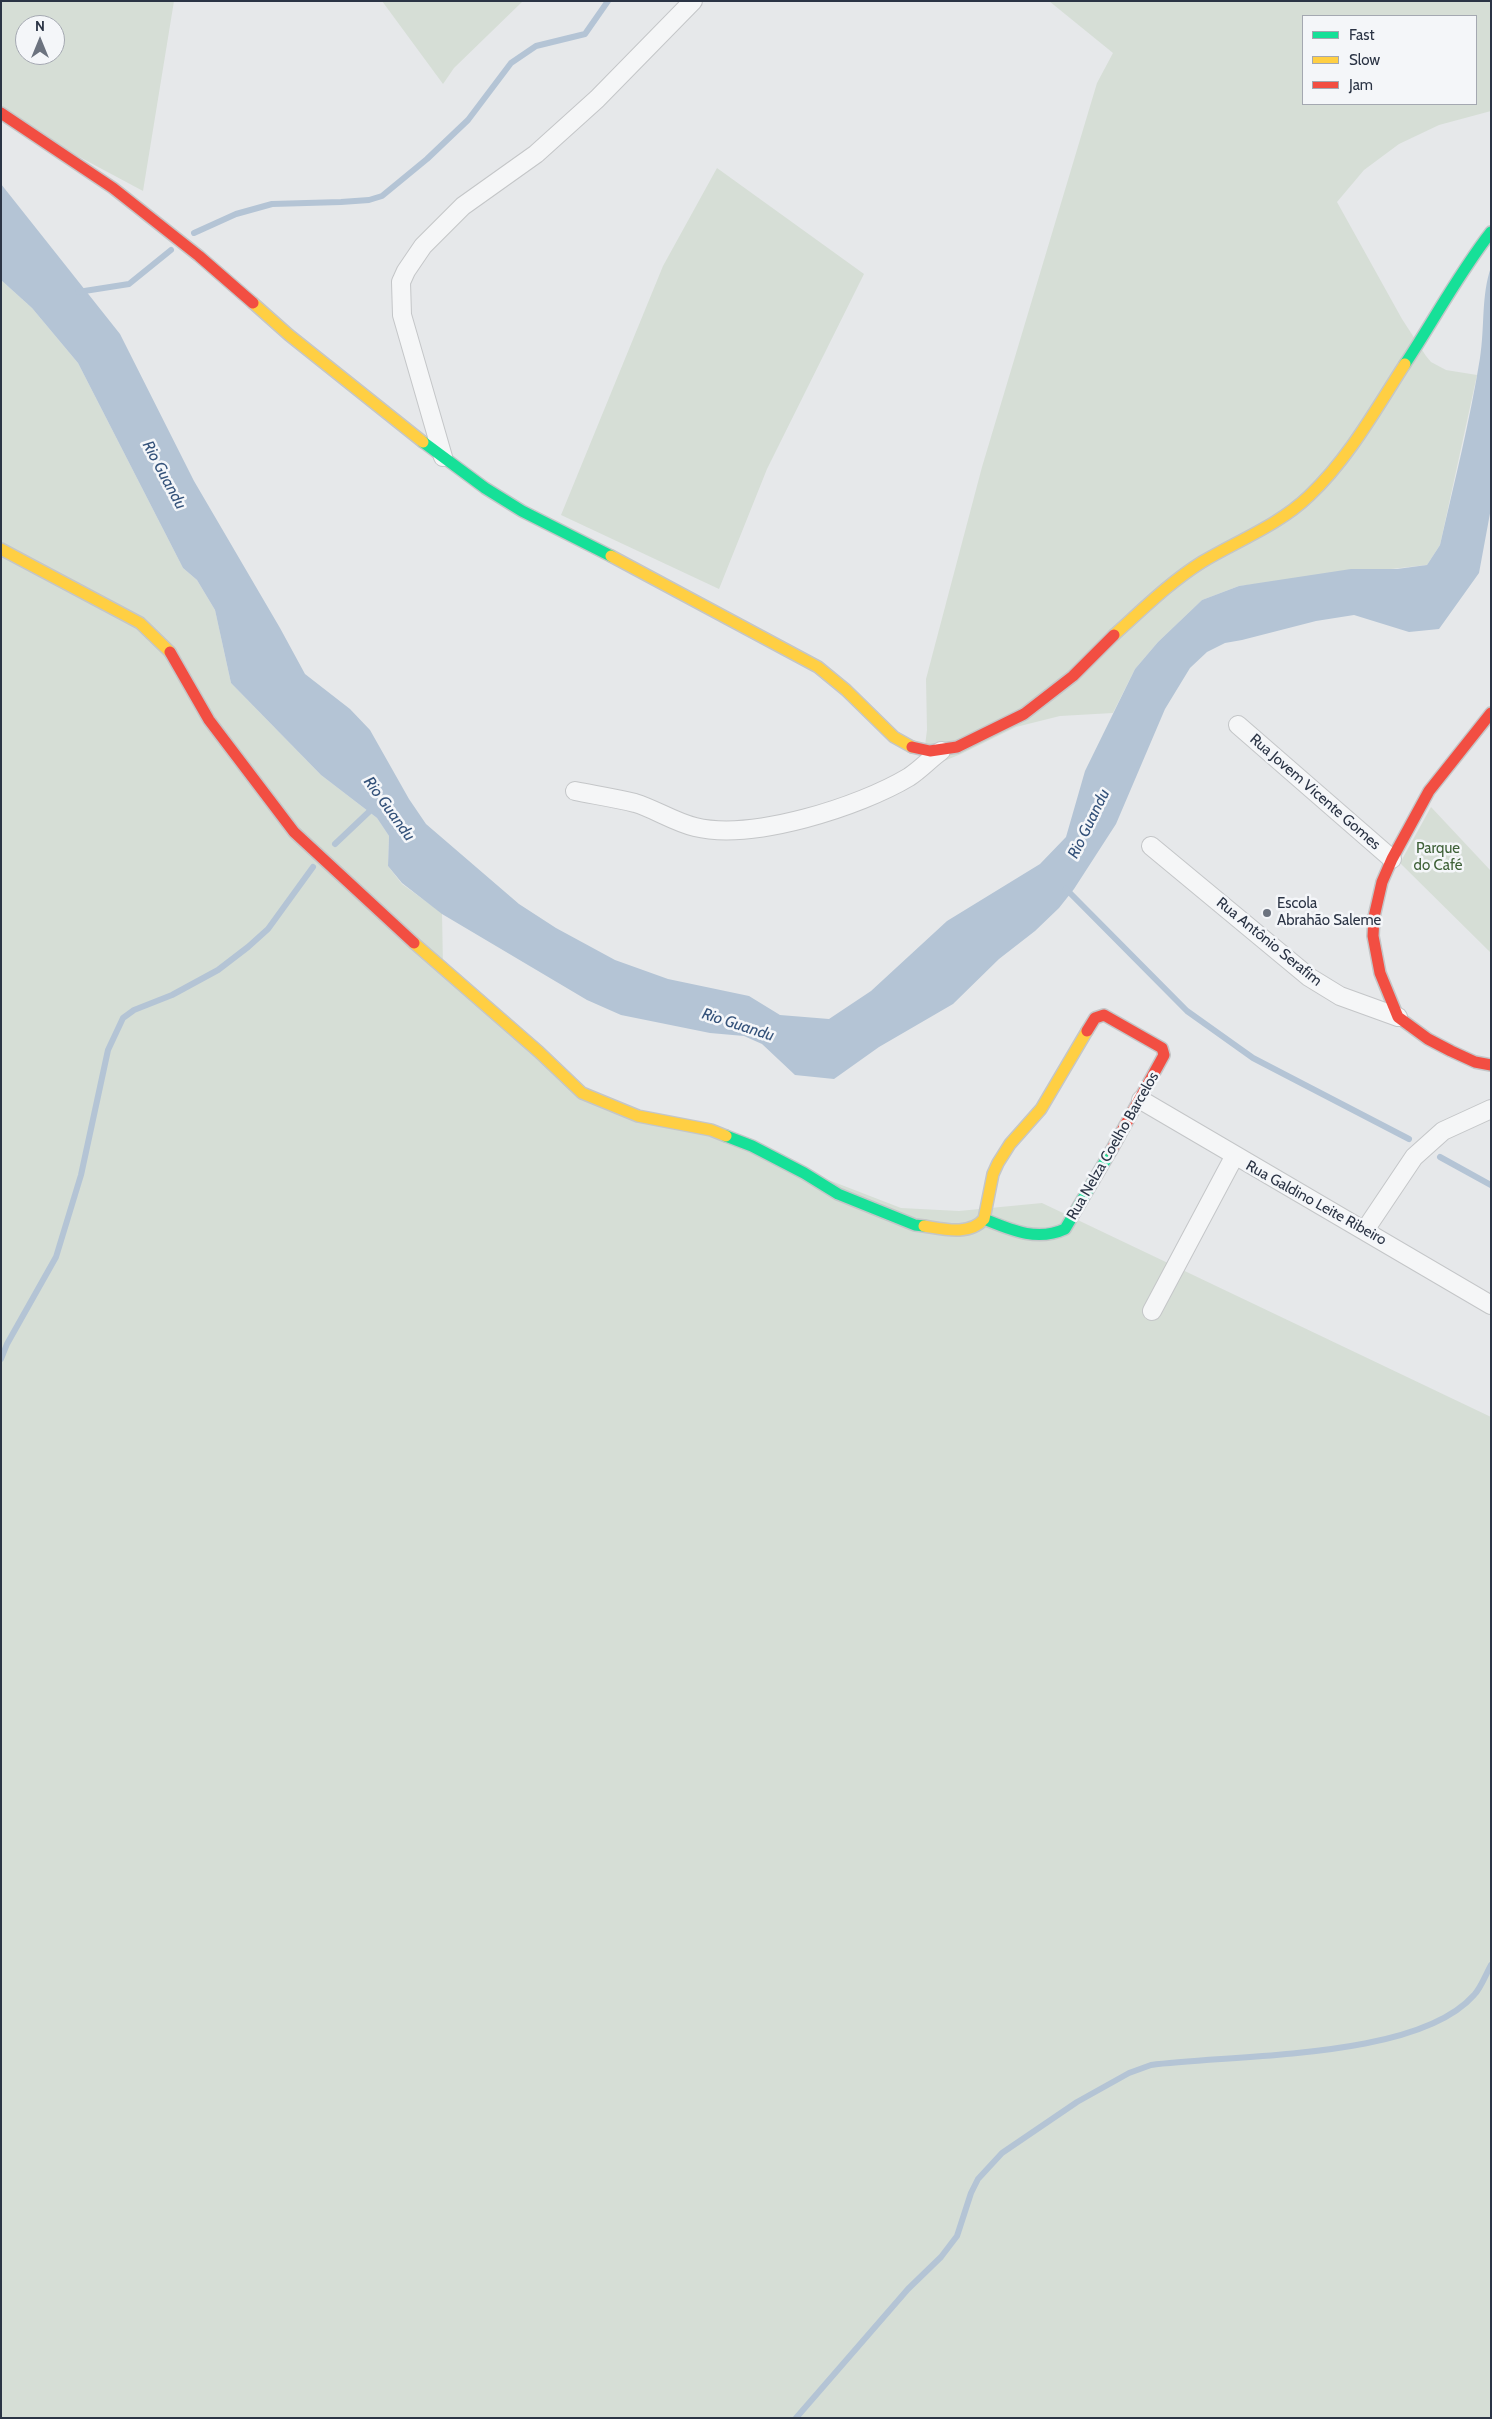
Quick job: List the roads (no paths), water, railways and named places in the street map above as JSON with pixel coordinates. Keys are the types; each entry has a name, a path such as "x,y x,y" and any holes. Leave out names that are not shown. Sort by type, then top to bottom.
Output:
{"street":[{"path":"443,457 402,315 401,282 406,271 424,246 463,206 536,154 598,99 693,1"},
{"path":"1,113 121,194 199,256 289,335 485,488 522,511 691,597 818,667 852,695 894,737 910,747 941,751 957,747 998,728 1043,701 1168,588 1201,563 1273,522 1308,497 1343,459 1447,300 1468,262 1491,232"},
{"path":"1,549 140,623 156,636 181,669 209,720 294,832 396,927 582,1092 591,1098 638,1116 711,1130 783,1162 859,1205 915,1225 953,1231 980,1224 984,1219"},
{"path":"1398,1017 1380,973 1373,936 1380,892 1392,859 1429,791 1491,713"},
{"name":"Rua Jovem Vicente Gomes","path":"1238,725 1392,859"},
{"path":"575,791 635,804 695,827 734,831 775,825 823,812 878,792 910,777 941,751"},
{"name":"Rua Antônio Serafim","path":"1152,846 1309,977 1340,996 1398,1017 1428,1039 1451,1051 1475,1062 1491,1065"},
{"name":"Rua Nelza Coelho Barcelos","path":"1104,1015 1112,1018 1163,1049 1164,1055 1141,1100 1066,1229 1053,1235 1036,1236 1015,1232 984,1219 993,1174 998,1163 1010,1144 1041,1109 1098,1017 1104,1015"},
{"name":"Rua Galdino Leite Ribeiro","path":"1141,1100 1234,1157 1365,1230 1491,1305"},
{"path":"1365,1230 1414,1157 1444,1132 1491,1109"},
{"path":"1152,1311 1234,1157"}],"water":[{"name":"Rio Guandu","path":"1,184 120,334 194,481 305,674 350,709 370,730 409,799 426,824 519,904 556,928 615,960 668,979 749,996 780,1015 829,1019 871,991 947,921 1040,864 1066,837 1085,771 1135,669 1158,642 1202,600 1239,586 1351,569 1397,569 1427,565 1440,545 1467,429 1480,358 1484,300 1491,267 1491,508 1479,573 1439,629 1409,632 1354,615 1316,621 1225,643 1207,652 1190,668 1165,709 1116,824 1074,889 1059,908 1035,931 999,959 953,1004 879,1047 834,1079 795,1075 762,1044 744,1036 710,1033 621,1015 587,1000 442,914 402,883 388,866 389,836 377,818 321,775 231,683 215,610 197,580 183,568 78,363 32,308 1,280"}],"waterway":[{"path":"194,233 236,214 272,204 369,200 382,196 427,159 468,120 511,63 536,46 585,34 608,1"},
{"path":"78,292 129,284 171,250"},
{"name":"Rio Guandu","path":"335,844 374,807"},
{"path":"1,1359 7,1344 56,1257 81,1175 108,1050 123,1018 134,1010 172,995 218,970 248,947 268,929 313,867"},
{"path":"1066,889 1187,1011 1253,1058 1409,1139"},
{"path":"1440,1157 1491,1185"},
{"path":"796,2418 908,2289 941,2257 957,2236 971,2193 978,2179 1002,2153 1077,2102 1129,2073 1151,2065 1322,2050 1369,2043 1411,2032 1447,2016 1474,1995 1491,1965"}],"place":[{"name":"Escola Abrahão Saleme","path":"1267,913"}],"park label":[{"name":"Parque do Café","path":"1438,858"}]}
